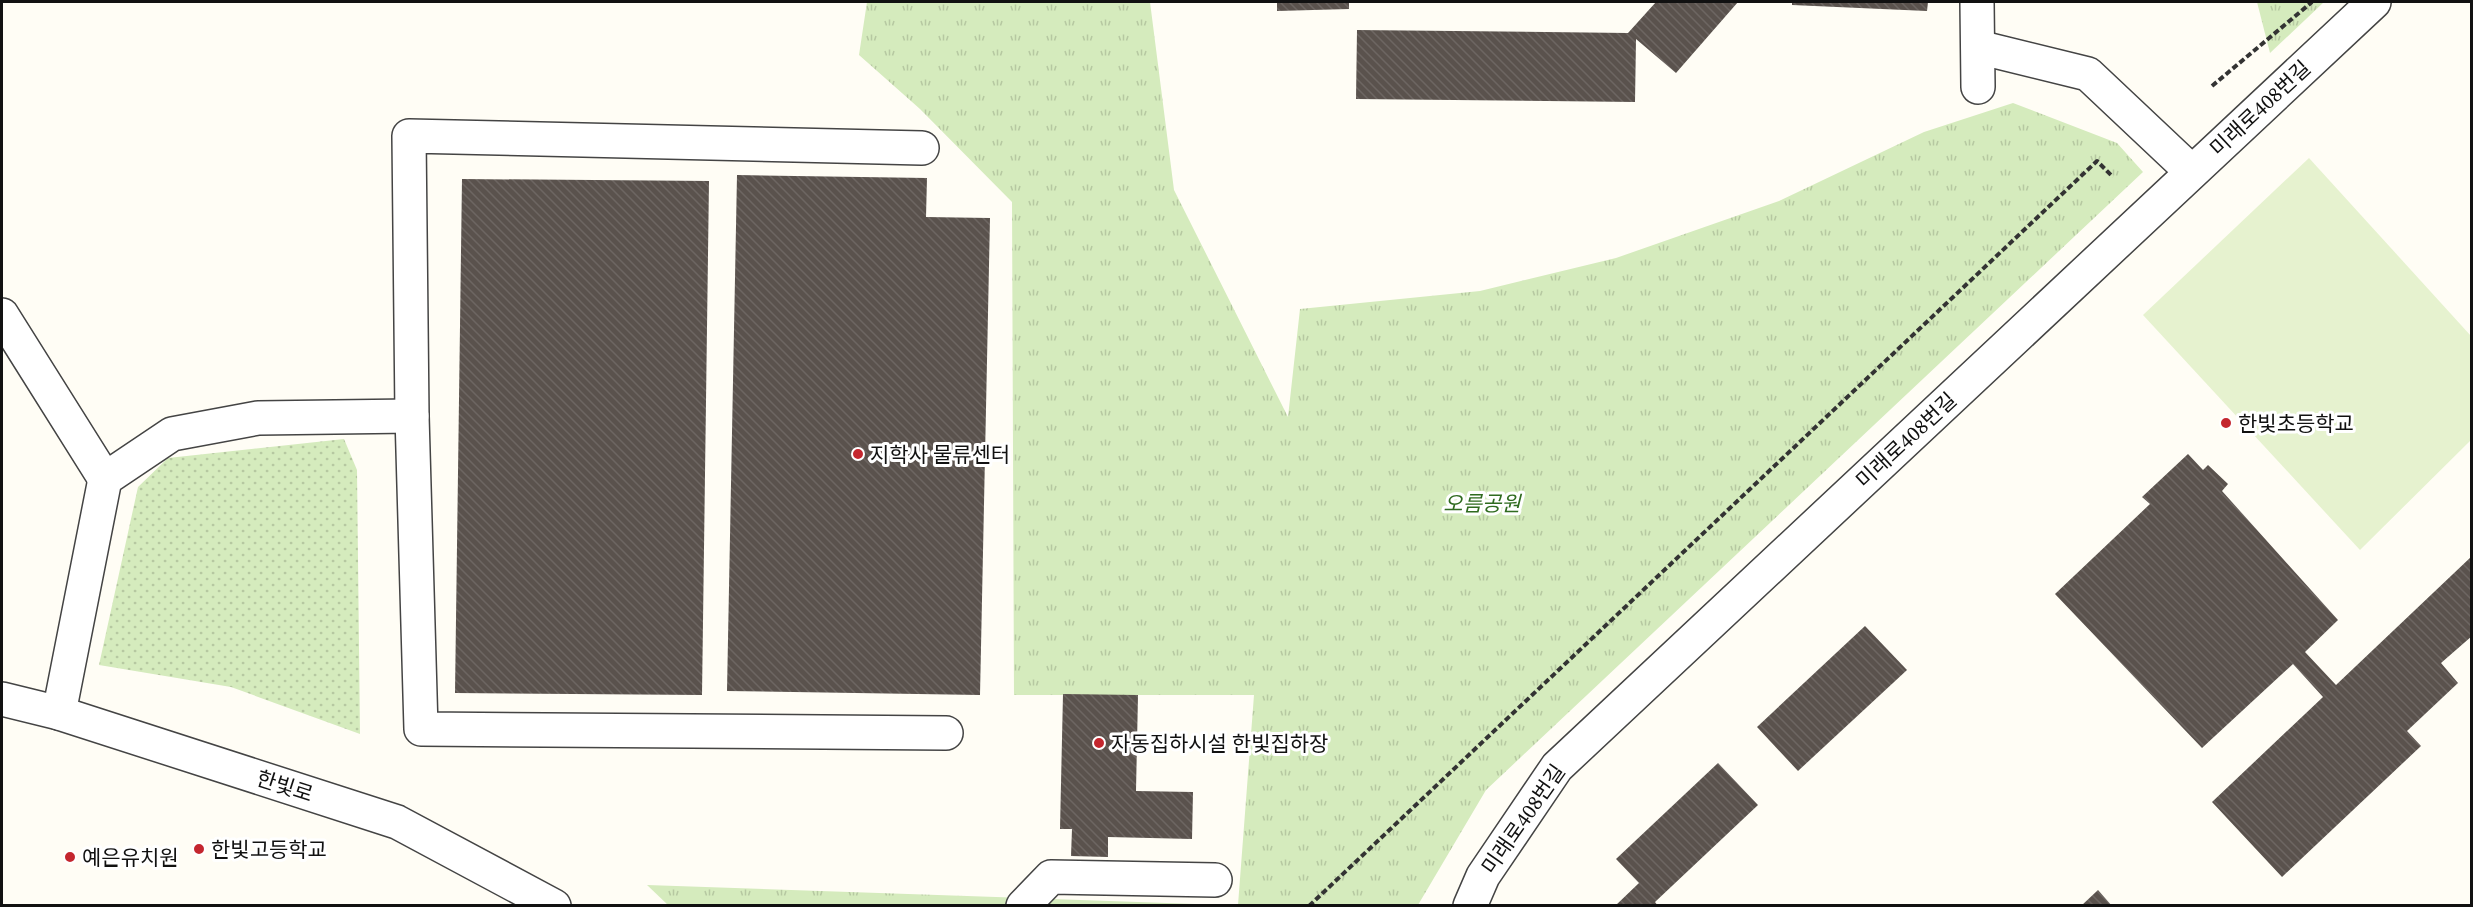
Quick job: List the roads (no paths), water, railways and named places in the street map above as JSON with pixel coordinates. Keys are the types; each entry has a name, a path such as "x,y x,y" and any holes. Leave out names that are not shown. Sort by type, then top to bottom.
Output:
{"street":[{"path":"1977,2 1978,87"},
{"name":"미래로408번길","path":"1470,906 1483,876 1557,767 2374,2"},
{"path":"1978,47 2088,74 2192,172"},
{"path":"922,148 409,136 412,417 421,729 946,733"},
{"path":"2,315 105,479 59,713"},
{"path":"105,479 172,434 258,418 412,417"},
{"name":"한빛로","path":"2,699 59,713 397,822 554,906"},
{"path":"1023,906 1051,877 1215,880"}],"place":[{"name":"한빛초등학교","path":"2226,423"},
{"name":"지학사 물류센터","path":"858,454"},
{"name":"자동집하시설 한빛집하장","path":"1099,743"},
{"name":"한빛고등학교","path":"199,849"},
{"name":"예은유치원","path":"70,857"}],"park label":[{"name":"오름공원","path":"1482,503"}]}
